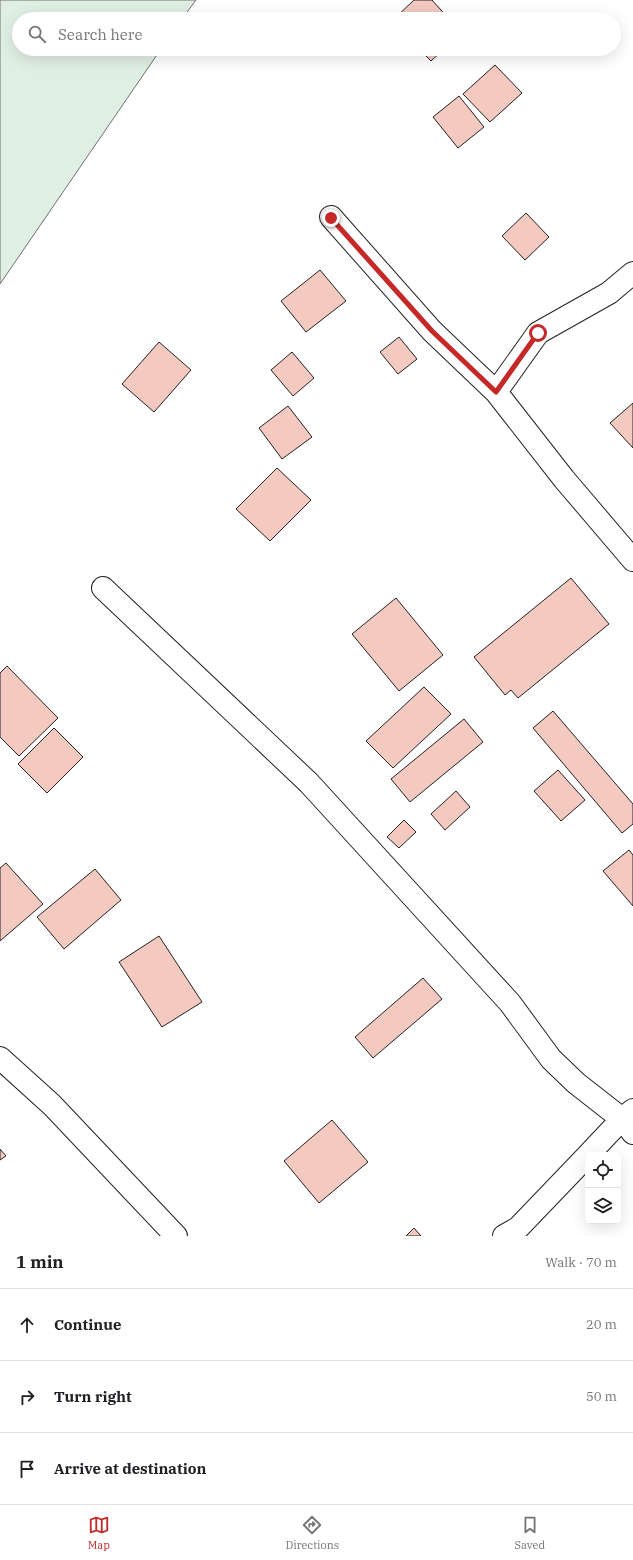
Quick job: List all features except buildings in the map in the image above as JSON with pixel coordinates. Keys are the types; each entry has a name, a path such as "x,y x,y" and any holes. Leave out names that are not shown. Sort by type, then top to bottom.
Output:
{"street":[{"path":"331,218 432,331 496,392 564,479 633,560"},
{"path":"496,392 538,333 609,293 633,273"},
{"path":"103,588 309,783 510,1003 551,1059 576,1083 629,1120 592,1152"},
{"path":"0,1058 52,1106 176,1236"},
{"path":"504,1236 518,1228 585,1158"}],"green space":[{"path":"0,0 196,0 187,12 12,12 12,56 156,56 0,284"}],"route":[{"path":"331,218 432,331 496,392 538,333"}]}
